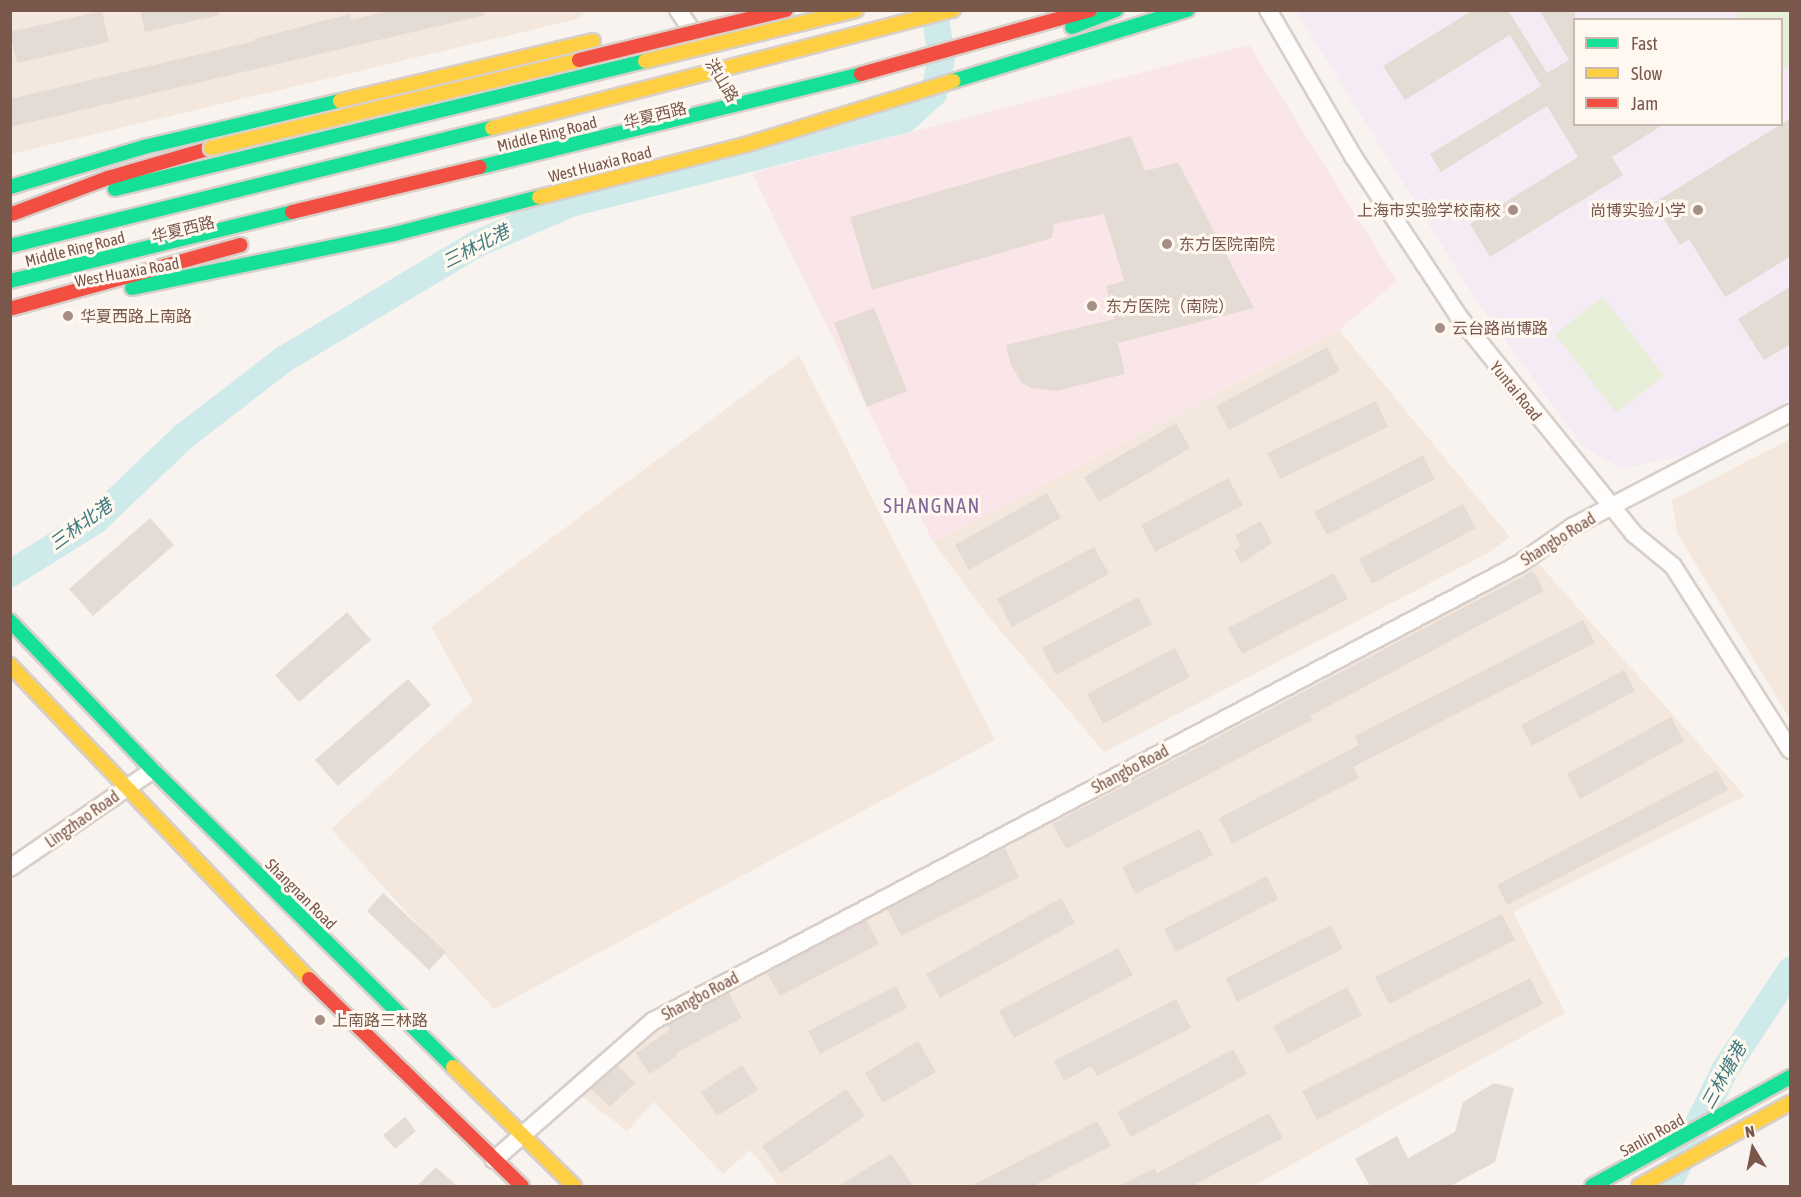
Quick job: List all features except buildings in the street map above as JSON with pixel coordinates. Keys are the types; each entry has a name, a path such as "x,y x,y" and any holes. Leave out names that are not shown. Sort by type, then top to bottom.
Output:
{"main road":[{"path":"10,187 144,147 681,15 725,10"},
{"path":"11,214 108,178 211,148 786,10"},
{"path":"11,214 703,49 856,10"},
{"name":"Middle Ring Road","path":"10,246 638,92 953,10"},
{"name":"Middle Ring Road","path":"10,281 939,55 1090,10"},
{"path":"988,52 1116,10"},
{"name":"华夏西路","path":"10,288 741,111 919,72 1132,10"},
{"name":"West Huaxia Road","path":"12,308 204,274 394,234 745,145 1051,54 1187,10"},
{"path":"919,72 960,63"},
{"path":"12,308 245,244"},
{"name":"Shangnan Road","path":"10,621 153,770 520,1137 574,1186"},
{"path":"10,665 333,1004 522,1186"},
{"name":"Sanlin Road","path":"1592,1186 1791,1077"},
{"path":"1640,1186 1791,1103"}],"street":[{"name":"Yuntai Road","path":"1268,10 1353,156 1452,308 1634,534 1673,566 1791,750"},
{"name":"洪山路","path":"681,15 741,111"},
{"name":"Shangbo Road","path":"494,1160 633,1036 663,1016 1519,564 1572,527 1791,413"},
{"name":"Lingzhao Road","path":"10,868 153,770"}],"shaded area":[{"path":"10,11 587,11 577,19 11,154"},
{"path":"1296,11 1790,11 1790,402 1692,453 1622,469 1582,446 1473,295"},
{"name":"东方医院（南院）","path":"1249,45 1397,281 1339,330 933,542 752,173"},
{"path":"1339,330 1510,537 1488,553 1104,752 988,616 933,542"},
{"path":"799,355 995,740 494,1009 331,829 473,701 431,627"},
{"path":"1790,439 1790,719 1677,533 1672,500"},
{"path":"1538,563 1745,796 1513,912 1565,1013 1253,1186 779,1186 750,1150 723,1174 654,1102 627,1131 581,1096 657,1027"}],"green space":[{"path":"1735,11 1790,11 1790,64 1783,68 1783,18 1739,18"},
{"path":"1603,297 1664,376 1616,413 1555,334"}],"waterway":[{"name":"三林北港","path":"10,573 95,520 183,436 283,359 475,244 570,203 904,119 933,93 941,57 934,10"},
{"name":"三林塘港","path":"1667,1186 1725,1068 1790,970"}],"traffic: fast":[{"path":"1072,27 1116,10"},
{"path":"953,81 1187,10"},
{"path":"115,189 645,61"},
{"path":"480,167 861,74"},
{"path":"10,187 144,147 340,101"},
{"path":"10,246 492,128"},
{"path":"132,288 394,234 539,197"},
{"path":"10,281 292,212"},
{"path":"10,621 153,770 453,1067"},
{"path":"1592,1186 1790,1077"}],"traffic: slow":[{"path":"645,61 856,10"},
{"path":"492,128 953,10"},
{"path":"340,101 593,41"},
{"path":"211,148 579,60"},
{"path":"539,197 745,145 953,81"},
{"path":"10,665 309,979"},
{"path":"453,1067 574,1186"},
{"path":"1639,1186 1790,1103"}],"traffic: jam":[{"path":"579,60 786,10"},
{"path":"861,74 1090,10"},
{"path":"12,214 108,178 211,148"},
{"path":"292,212 480,167"},
{"path":"13,308 240,245"},
{"path":"309,979 522,1186"}],"place":[{"name":"上海市实验学校南校","path":"1513,210"},
{"name":"尚博实验小学","path":"1698,210"},
{"name":"东方医院南院","path":"1167,244"},
{"name":"东方医院（南院）","path":"1092,306"},
{"name":"华夏西路上南路","path":"68,316"},
{"name":"云台路尚博路","path":"1440,328"},
{"name":"上南路三林路","path":"320,1020"}],"district":[{"name":"SHANGNAN","path":"932,505"}]}
